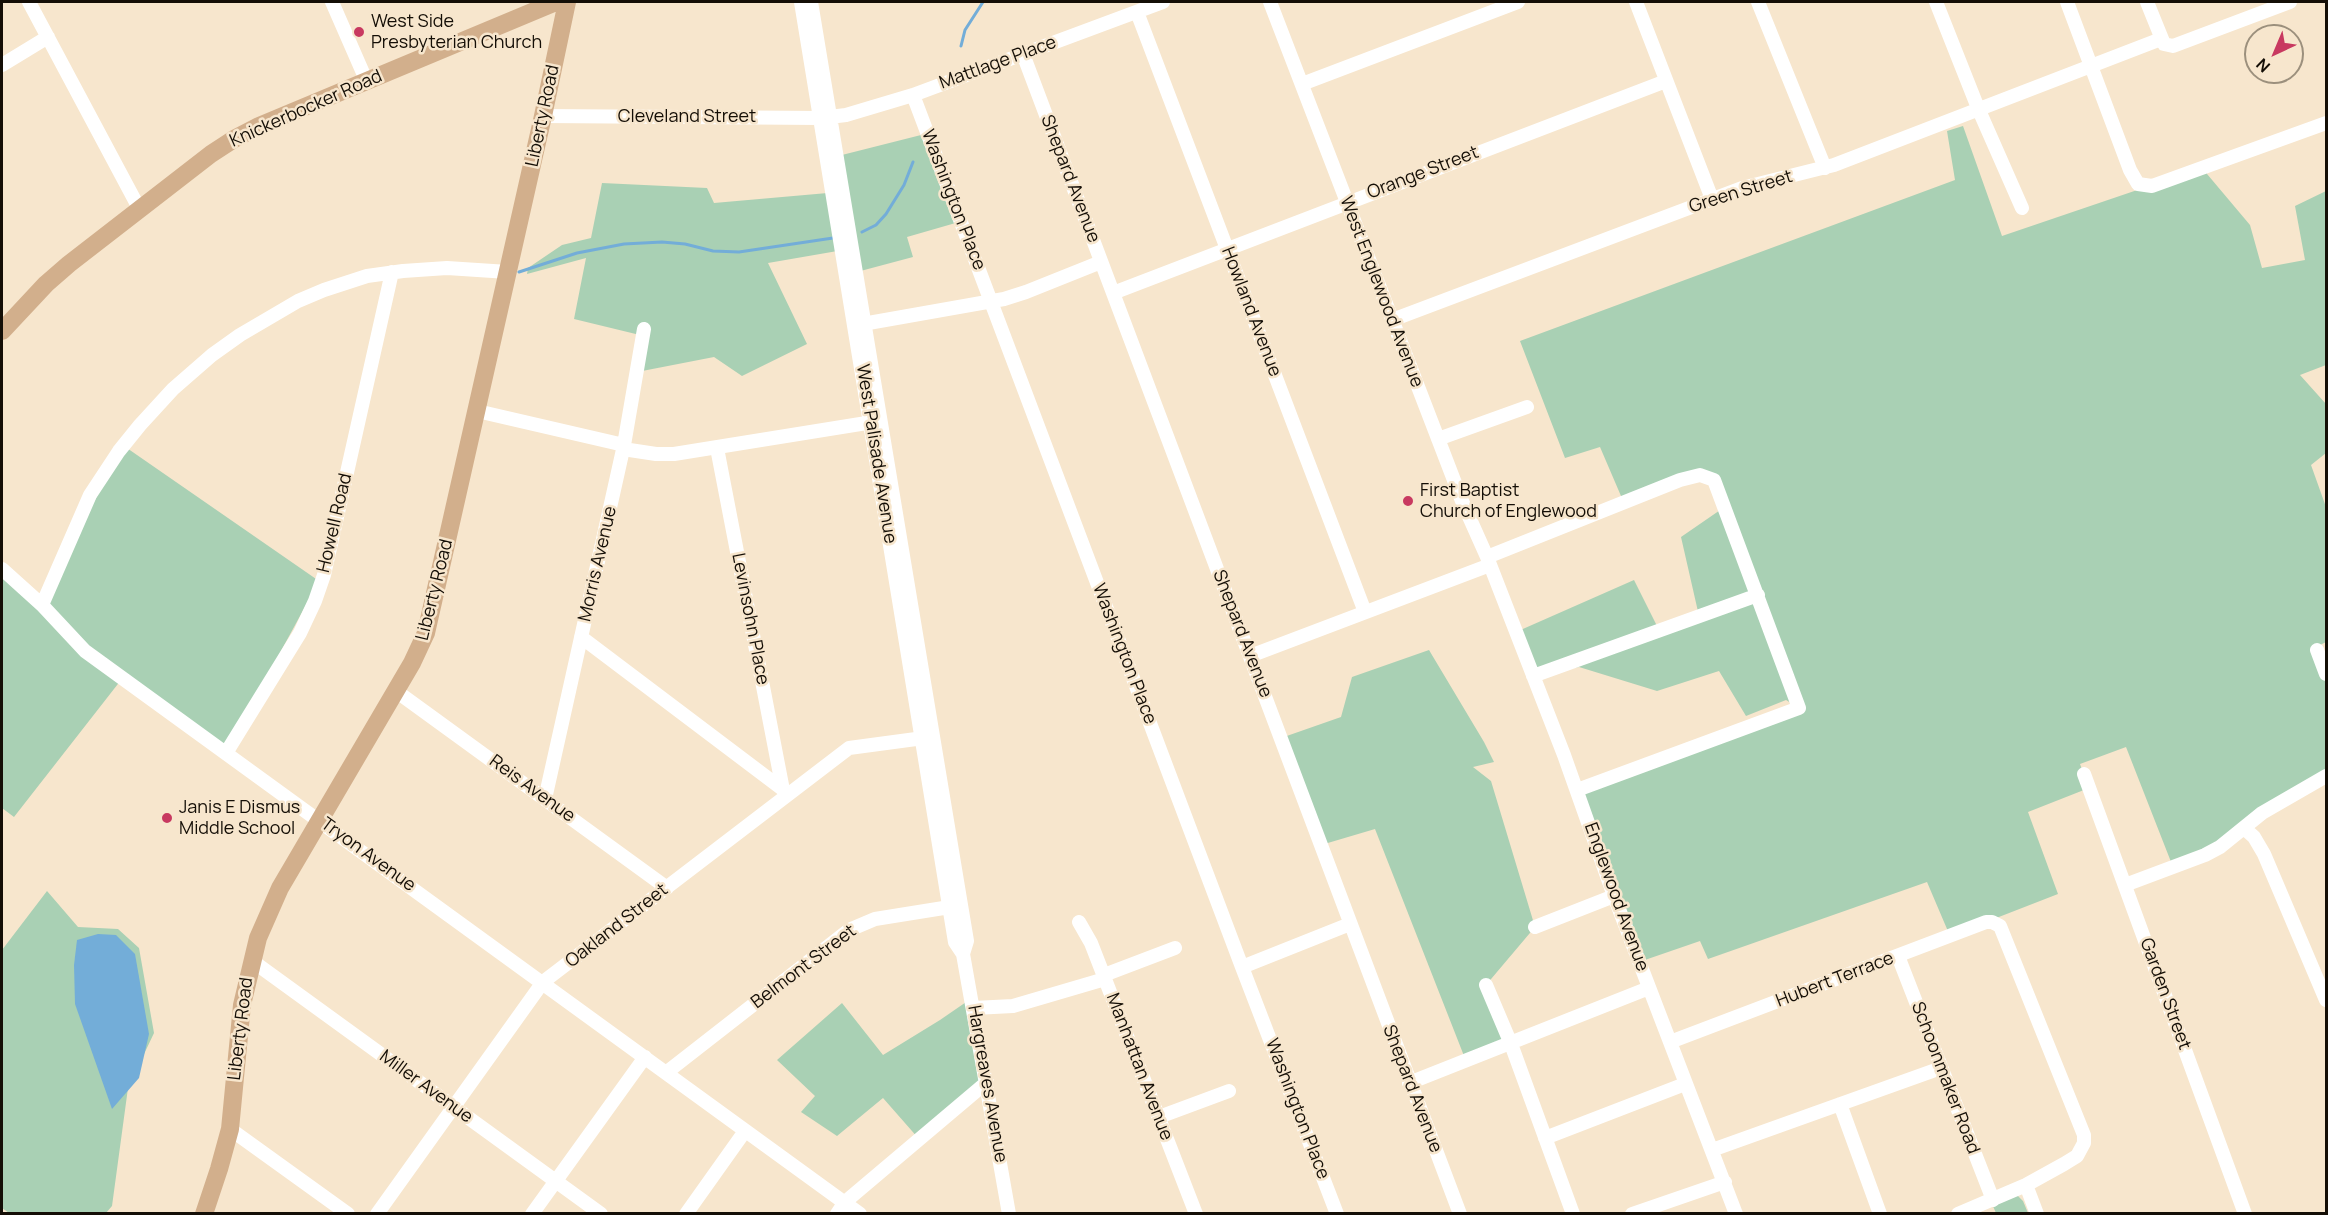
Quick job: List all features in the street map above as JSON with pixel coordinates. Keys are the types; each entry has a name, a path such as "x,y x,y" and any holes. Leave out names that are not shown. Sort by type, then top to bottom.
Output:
{"main road":[{"name":"Knickerbocker Road","path":"2,332 61,270 211,154 234,139 259,126 556,2"},
{"name":"Liberty Road","path":"204,1214 230,1129 242,1005 251,960 267,915 280,888 420,648 426,633 567,2"}],"street":[{"path":"29,2 140,210"},
{"path":"332,2 367,82"},
{"name":"West Palisade Avenue","path":"801,2 826,117"},
{"name":"West Palisade Avenue","path":"811,2 826,117 956,906"},
{"name":"Mattlage Place","path":"826,117 846,116 880,106 1163,2"},
{"name":"West Englewood Avenue","path":"1270,2 1462,501 1496,580"},
{"path":"1302,84 1518,2"},
{"path":"1636,2 1712,199"},
{"path":"1758,2 1825,168"},
{"path":"1936,2 1978,108 2022,208"},
{"path":"2067,2 2133,179 2138,184 2149,187 2326,123"},
{"path":"2148,2 2161,39 2164,44 2173,46 2270,5 2290,2"},
{"name":"Howland Avenue","path":"1137,12 1365,612"},
{"path":"2,65 48,37"},
{"name":"Green Street","path":"1392,320 1754,184 1825,168 2161,39"},
{"name":"Shepard Avenue","path":"1023,54 1460,1214"},
{"name":"Orange Street","path":"1113,293 1666,81"},
{"name":"Washington Place","path":"913,94 1242,968 1337,1213"},
{"name":"Cleveland Street","path":"543,116 826,117"},
{"path":"860,325 991,302 1026,292 1101,262"},
{"path":"42,605 90,495 100,479 140,425 187,376 240,335 298,301 348,281 392,272 447,268 508,272"},
{"name":"Howell Road","path":"226,753 300,633 324,575 392,272"},
{"name":"Morris Avenue","path":"545,799 624,447 644,329"},
{"path":"1438,439 1527,407"},
{"path":"477,411 656,454 717,448 876,422"},
{"name":"Levinsohn Place","path":"717,448 786,792"},
{"path":"1250,656 1365,612 1680,480 1700,475 1714,480 1799,708 1577,790"},
{"name":"Tryon Avenue","path":"2,569 42,605 85,651 667,1072 841,1208 860,1214"},
{"name":"Englewood Avenue","path":"1496,580 1736,1214"},
{"path":"1533,676 1758,595"},
{"path":"581,637 786,792"},
{"path":"2318,650 2326,674"},
{"name":"Reis Avenue","path":"396,690 667,888"},
{"name":"Oakland Street","path":"377,1214 543,982 667,888 786,792 849,748 928,737"},
{"name":"Garden Street","path":"2084,774 2245,1214"},
{"path":"2125,885 2205,855 2262,813 2326,776"},
{"path":"2244,828 2254,837 2264,854 2326,1000"},
{"path":"1535,927 1614,896"},
{"name":"Hargreaves Avenue","path":"956,906 967,941 963,954 1009,1214"},
{"name":"Belmont Street","path":"667,1072 849,930 875,920 956,906"},
{"name":"Manhattan Avenue","path":"1079,922 1091,943 1105,977 1196,1214"},
{"name":"Hubert Terrace","path":"1670,1041 1986,922 1992,922 2000,926 2084,1135 2082,1149 2077,1155 2026,1185"},
{"path":"1242,968 1350,924"},
{"path":"974,1008 1013,1006 1105,977 1175,948"},
{"name":"Schoonmaker Road","path":"1898,956 1993,1200"},
{"name":"Miller Avenue","path":"251,960 601,1214"},
{"path":"1486,985 1511,1044 1573,1214"},
{"path":"1409,1083 1649,988"},
{"path":"532,1214 645,1057"},
{"path":"1712,1150 1941,1068"},
{"path":"841,1208 987,1082"},
{"path":"1545,1138 1685,1084"},
{"path":"1159,1118 1229,1091"},
{"path":"1840,1104 1880,1214"},
{"path":"230,1129 348,1214"},
{"path":"686,1214 745,1131"},
{"path":"1632,1214 1725,1182"},
{"path":"1958,1214 2026,1185 2037,1214"}],"green space":[{"path":"1963,126 2002,236 2202,168 2250,225 2262,268 2305,260 2295,206 2326,191 2326,365 2300,375 2326,404 2326,453 2311,465 2326,507 2326,642 2316,647 2326,674 2326,776 2220,847 2173,867 2126,747 2080,764 2089,788 2028,812 2058,894 1950,936 1927,882 1708,959 1700,941 1639,962 1577,790 1799,708 1786,700 1746,716 1719,671 1657,691 1579,667 1533,676 1516,632 1634,580 1659,630 1699,616 1681,537 1726,506 1706,476 1624,503 1600,447 1565,458 1520,341 1955,180 1947,131"},
{"path":"925,134 959,222 907,237 913,257 853,273 849,249 768,263 807,344 742,376 714,357 637,372 644,336 574,319 586,258 527,274 528,268 562,245 591,238 602,183 707,188 714,203 839,192 834,157"},
{"path":"124,446 319,581 225,754 121,680 14,817 2,808 2,567 40,602"},
{"path":"1429,650 1494,762 1473,767 1491,781 1535,927 1486,985 1511,1044 1466,1061 1375,829 1321,845 1281,738 1341,717 1352,677"},
{"path":"47,891 78,927 118,929 139,948 154,1033 128,1088 112,1206 106,1213 9,1213 2,1208 2,950"},
{"path":"972,998 987,1082 919,1139 883,1098 837,1136 801,1112 815,1096 777,1060 842,1003 883,1055"},
{"path":"2018,1196 2023,1201 2028,1213 1996,1213 1992,1204"}],"water":[{"path":"98,934 116,935 135,954 149,1034 139,1078 112,1109 75,1004 74,965 77,940"}],"waterway":[{"path":"961,46 965,30 983,2"},
{"path":"862,232 876,225 886,214 904,185 913,162"},
{"path":"519,272 577,253 624,244 662,242 685,244 713,251 739,252 833,238"}],"place":[{"name":"West Side Presbyterian Church","path":"359,32"},
{"name":"First Baptist Church of Englewood","path":"1408,501"},
{"name":"Janis E Dismus Middle School","path":"167,818"}]}
